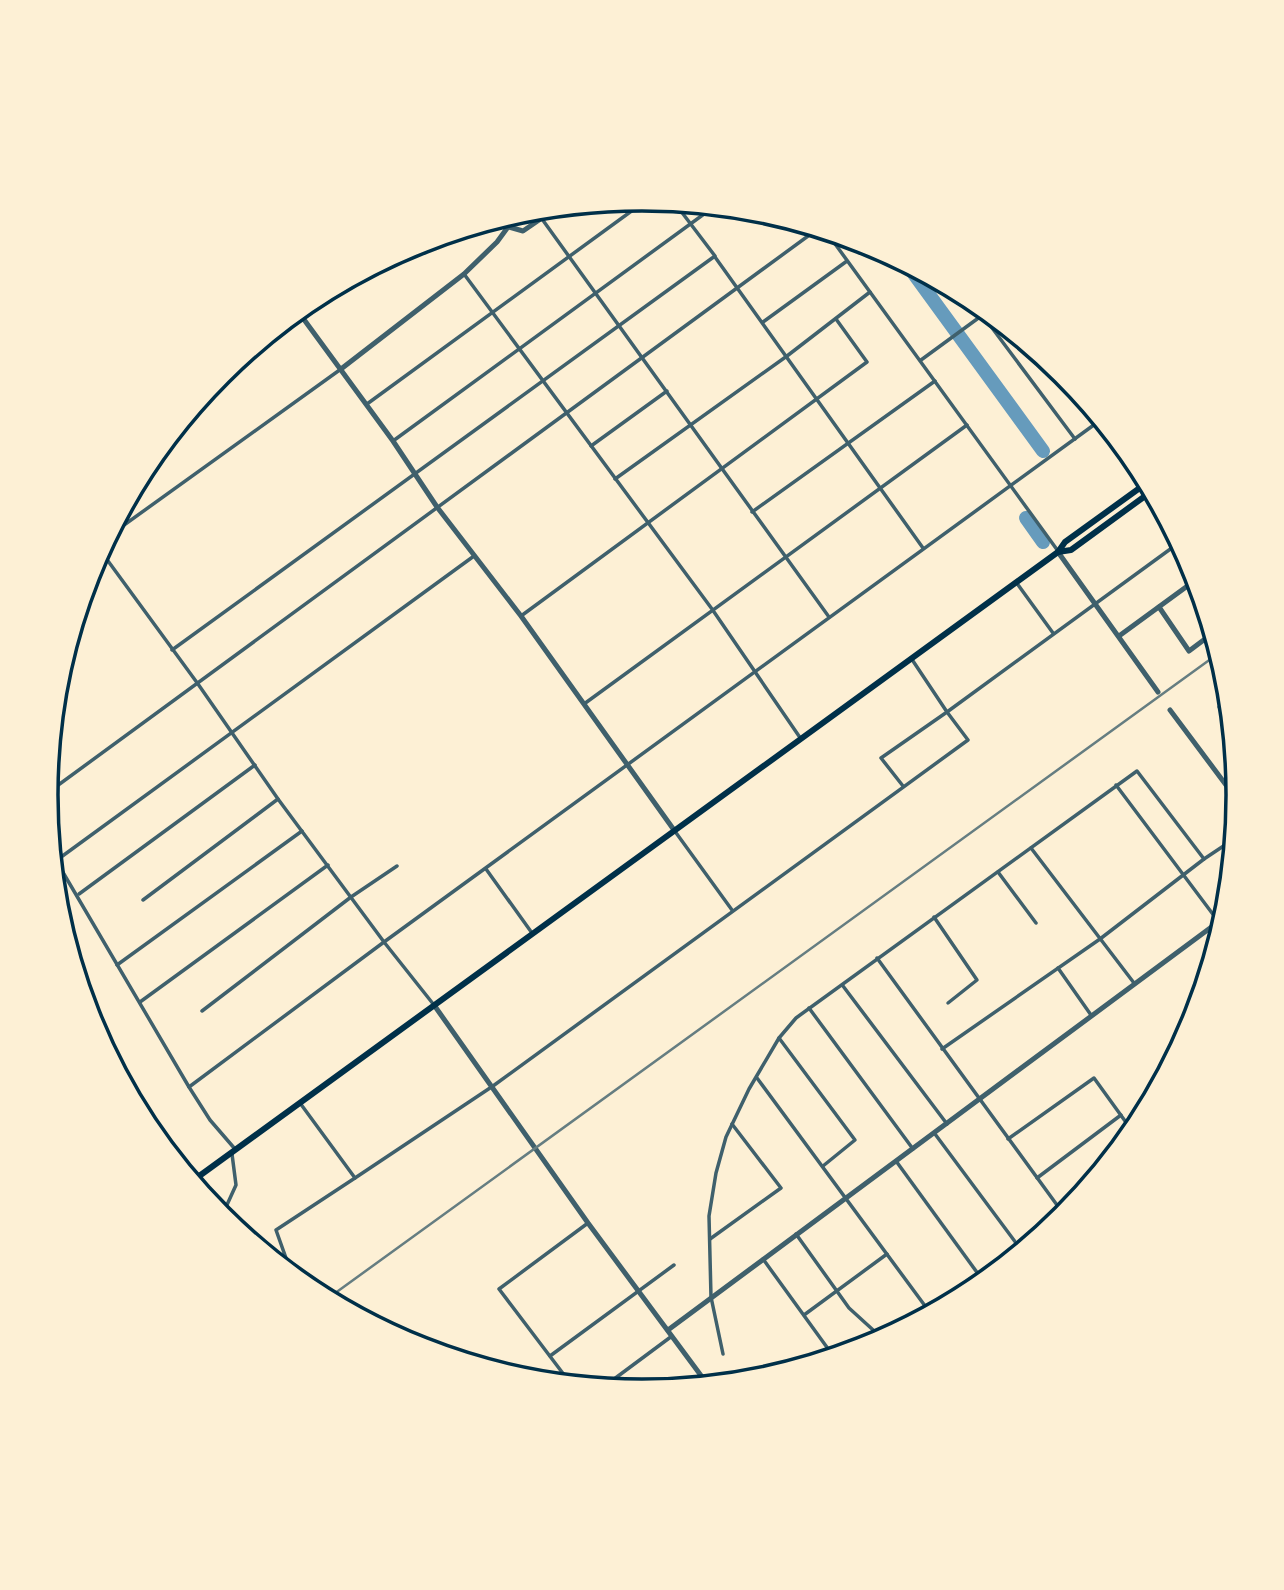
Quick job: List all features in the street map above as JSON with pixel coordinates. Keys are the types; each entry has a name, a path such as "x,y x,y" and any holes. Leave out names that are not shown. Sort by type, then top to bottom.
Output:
{"highway":[{"path":"199,1176 1058,552 1065,542 1139,488"},
{"path":"1058,552 1071,550 1144,497"}],"street":[{"path":"366,404 494,314 631,211"},
{"path":"682,212 739,288 923,548"},
{"path":"393,441 703,214"},
{"path":"125,525 341,369 464,274 509,227 523,231 540,220"},
{"path":"543,220 828,617"},
{"path":"58,785 809,236"},
{"path":"835,244 1158,692"},
{"path":"172,650 715,256"},
{"path":"763,322 847,261"},
{"path":"464,274 712,609 801,739"},
{"path":"615,479 787,356 870,292"},
{"path":"920,360 979,317"},
{"path":"303,319 393,441 437,507 521,616 732,910"},
{"path":"521,616 867,362 835,319"},
{"path":"989,325 1075,439"},
{"path":"752,512 935,381"},
{"path":"591,446 667,391"},
{"path":"583,705 967,425"},
{"path":"189,1087 1094,425"},
{"path":"903,786 881,758 1171,548"},
{"path":"61,857 474,556"},
{"path":"107,560 278,799 384,942 434,1004 588,1223 701,1376"},
{"path":"1016,582 1053,633"},
{"path":"1119,636 1187,586"},
{"path":"1159,607 1189,650 1205,639"},
{"path":"286,1259 276,1230 493,1086 968,740 911,658"},
{"path":"1170,710 1226,785"},
{"path":"78,895 255,765"},
{"path":"723,1354 711,1297 709,1216 716,1173 732,1124 749,1089 779,1038 796,1018 1137,771 1204,859"},
{"path":"1116,786 1213,916"},
{"path":"144,900 278,799"},
{"path":"117,965 302,831"},
{"path":"942,1049 1100,939 1224,845"},
{"path":"1031,848 1134,984"},
{"path":"140,1002 328,865"},
{"path":"202,1011 351,897 397,866"},
{"path":"486,869 532,933"},
{"path":"63,870 189,1087 209,1120 233,1151 236,1185 227,1206"},
{"path":"998,872 1036,923"},
{"path":"934,917 977,979 948,1003"},
{"path":"613,1378 711,1297 1210,928"},
{"path":"877,958 1057,1206"},
{"path":"1058,968 1091,1016"},
{"path":"843,986 947,1124"},
{"path":"809,1008 913,1149"},
{"path":"779,1038 855,1140 823,1166"},
{"path":"757,1078 925,1306"},
{"path":"1008,1139 1094,1078 1126,1122"},
{"path":"300,1103 355,1178"},
{"path":"1037,1178 1121,1115"},
{"path":"710,1239 781,1188 732,1124"},
{"path":"934,1133 1016,1243"},
{"path":"896,1161 978,1273"},
{"path":"563,1374 499,1289 588,1223"},
{"path":"796,1234 849,1308 874,1331"},
{"path":"804,1315 887,1254"},
{"path":"763,1259 828,1349"},
{"path":"550,1356 674,1265"}],"waterway":[{"path":"919,281 1043,451"},
{"path":"1026,518 1043,542"}],"railway":[{"path":"336,1293 1210,660"}]}
